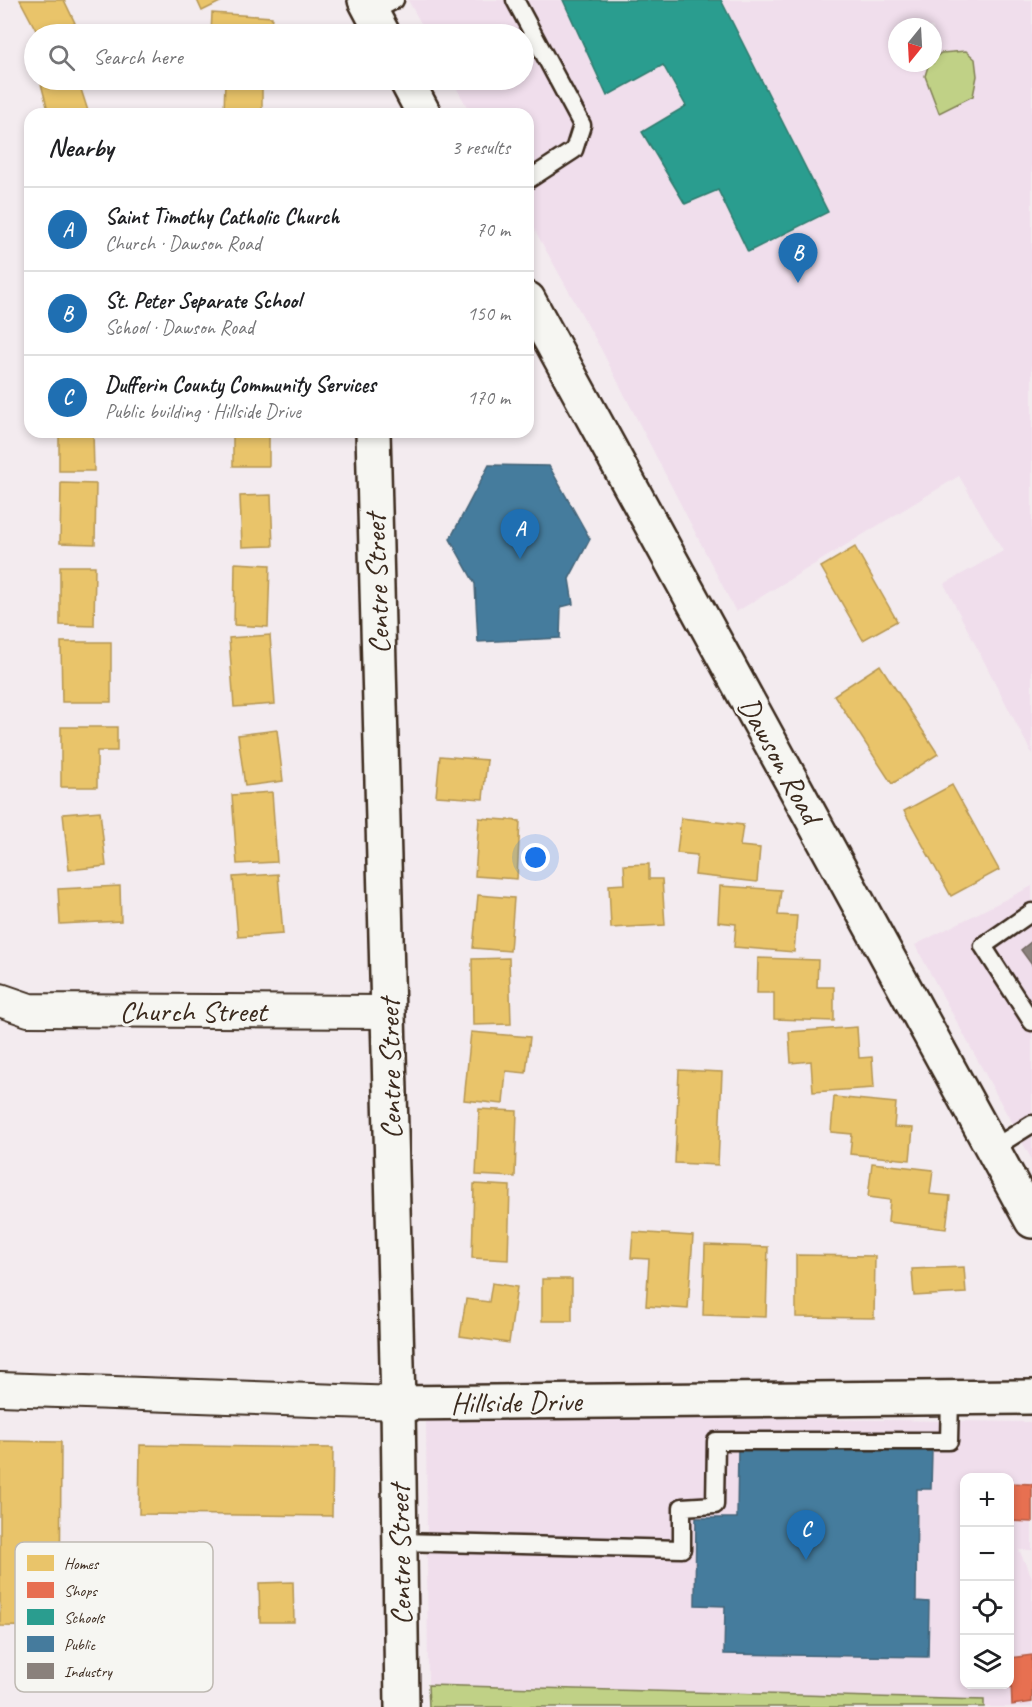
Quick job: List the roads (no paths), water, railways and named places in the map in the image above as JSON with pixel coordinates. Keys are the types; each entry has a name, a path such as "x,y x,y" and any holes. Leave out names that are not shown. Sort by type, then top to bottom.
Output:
{"street":[{"path":"411,90 421,108"},
{"name":"Dawson Road","path":"534,310 1032,1221"},
{"name":"Centre Street","path":"373,438 398,1403 402,1707"},
{"name":"Church Street","path":"0,1000 29,1010 388,1012"},
{"name":"Hillside Drive","path":"0,1389 398,1403 1032,1396"}],"lane":[{"path":"515,0 528,24"},
{"path":"534,35 582,125 574,150 534,176"},
{"path":"1032,912 983,946 1032,1022"},
{"path":"992,1149 1032,1124"},
{"path":"400,1542 682,1549 682,1507 715,1505 716,1441 949,1441 950,1397"}],"place":[{"name":"St. Peter Separate School","path":"798,283"},
{"name":"Saint Timothy Catholic Church","path":"520,559"},
{"name":"Dufferin County Community Services","path":"806,1560"}]}
